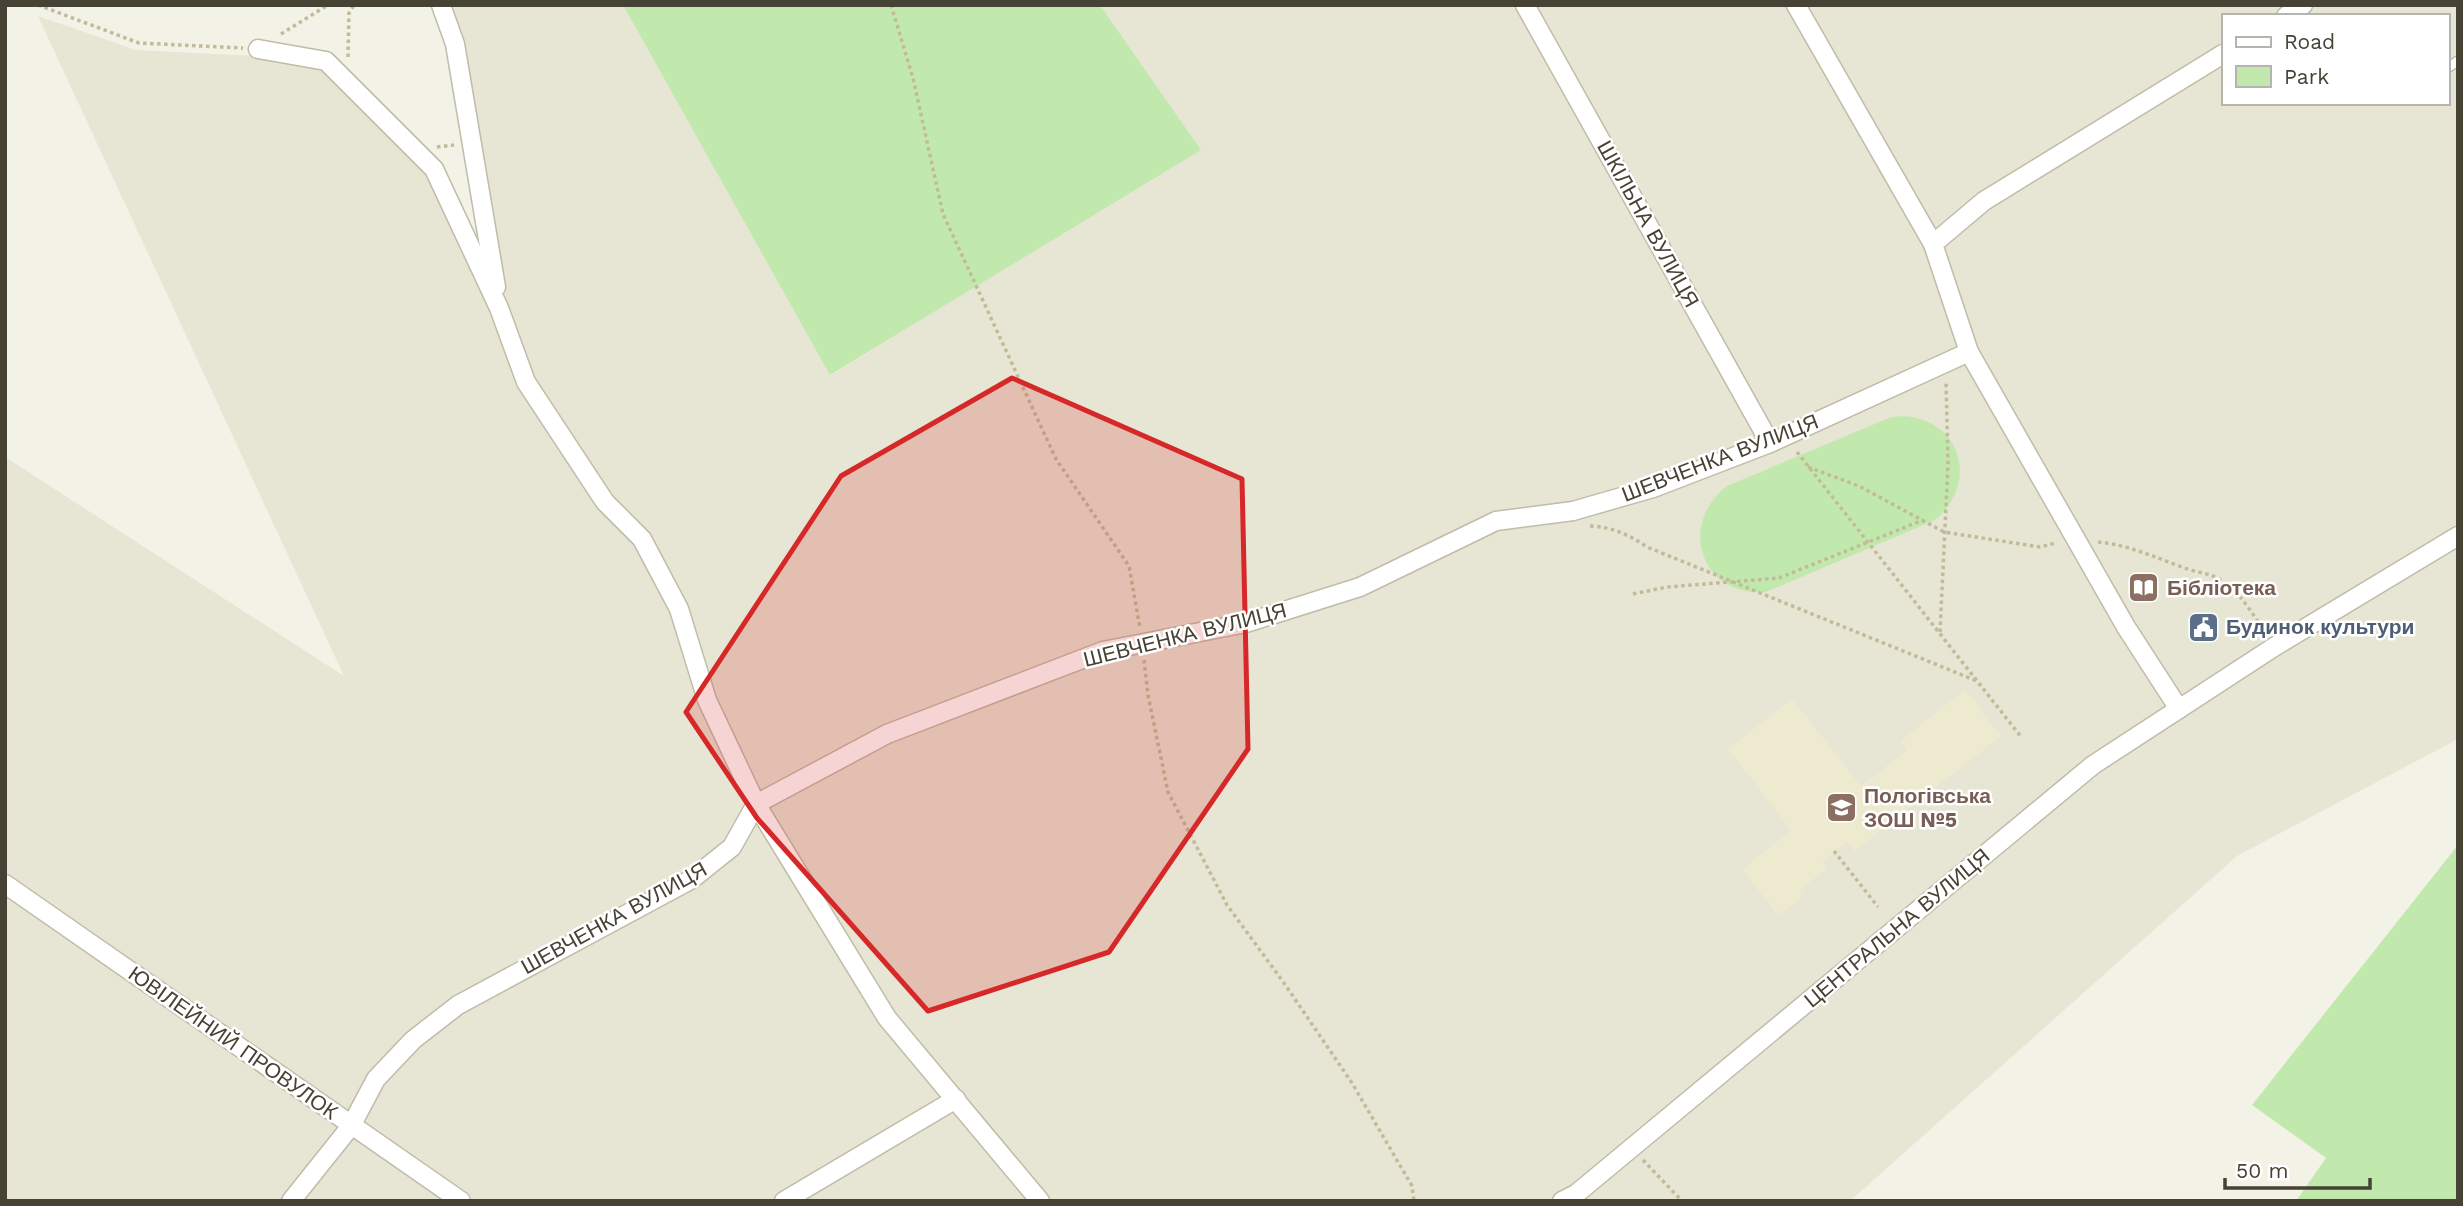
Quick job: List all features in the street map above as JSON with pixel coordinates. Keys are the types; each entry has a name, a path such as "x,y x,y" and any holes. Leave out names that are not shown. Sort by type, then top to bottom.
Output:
{"street":[{"path":"441,5 455,44 499,308"},
{"name":"ШКІЛЬНА ВУЛИЦЯ","path":"1525,5 1778,439"},
{"path":"1796,5 1933,244 1969,352 2126,627 2179,709"},
{"path":"258,48 326,61 434,169 499,308 526,382 605,502 642,539 679,609 707,700 756,804 887,1018 1040,1201"},
{"path":"1933,244 1984,201 2222,55"},
{"name":"ШЕВЧЕНКА ВУЛИЦЯ","path":"291,1201 351,1126 376,1079 422,1033 458,1005 692,879 732,847 756,804 887,734 1103,651 1259,619 1360,587 1496,521 1573,511 1640,492 1778,439 1969,352"},
{"name":"ЦЕНТРАЛЬНА ВУЛИЦЯ","path":"1562,1201 1576,1194 2093,765 2274,647 2458,537"},
{"name":"ЮВІЛЕЙНИЙ ПРОВУЛОК","path":"5,884 461,1201"},
{"path":"784,1201 956,1099"}],"path":[{"path":"38,5 139,43 258,48 328,5"},
{"path":"350,86 347,38 349,13 354,5"},
{"path":"891,5 913,78 943,214 1056,459 1129,566 1143,644 1148,695 1168,792 1227,905 1352,1083 1412,1185 1414,1201"},
{"path":"414,150 472,143"},
{"path":"1940,634 1948,464 1945,410 1947,362"},
{"path":"1778,439 1808,467 2022,738"},
{"path":"1808,467 1859,486 1944,532 2040,547 2076,539 2116,544 2218,578 2234,590 2274,647"},
{"path":"1633,594 1667,587 1779,578 1923,520"},
{"path":"1585,526 1624,532 1647,548 1737,582 1977,681"},
{"path":"1835,851 1878,907"},
{"path":"1631,1148 1682,1201"}],"highlighted area":[{"path":"1012,378 1242,479 1248,749 1109,952 928,1011 757,818 686,712 841,476"}],"shaded area":[{"path":"446,5 623,5 831,375 1200,149 1100,5 1521,5 1768,442 1653,486 1495,519 1430,552 1246,622 1103,650 887,732 758,801 711,699 683,609 530,382 504,308 497,255"},
{"path":"1528,5 1794,5 1932,246 1967,351 1771,441"},
{"path":"1797,5 2298,5 2284,14 2222,14 2222,52 1933,242"},
{"path":"2307,5 2458,5 2458,535 2179,708 1971,351 1935,245 1985,202 2222,57 2222,105 2449,105 2449,14 2292,14"},
{"path":"38,16 136,50 258,56 324,67 428,173 495,309 505,342 639,544 675,612 753,805 731,846 412,1039 351,1124 5,883 5,457 344,676"},
{"path":"1968,354 2177,709 1560,1201 1043,1201 888,1018 758,805 888,735 1103,653 1247,625 1496,523 1653,489"},
{"path":"2458,538 2458,739 2237,856 1850,1201 1564,1201 2093,766"},
{"name":"Пологівська ЗОШ №5","path":"1965,689 2001,736 1855,851 1847,842 1822,862 1827,869 1799,890 1803,896 1778,915 1742,869 1791,830 1728,749 1792,699 1861,786 1907,750 1900,741"},
{"path":"756,808 886,1020 953,1098 780,1201 464,1201 353,1126 377,1080 459,1006 692,880"},
{"path":"5,885 350,1126 289,1201 5,1201"},
{"path":"955,1101 1038,1201 788,1201"},
{"path":"351,1128 458,1201 294,1201"}],"green space":[{"path":"623,5 1100,5 1201,150 830,375"},
{"path":"1901,416 1922,419 1938,428 1950,440 1957,454 1960,471 1957,488 1949,505 1935,520 1766,592 1744,590 1725,583 1712,571 1703,556 1700,538 1703,520 1712,502 1727,486 1889,418"},
{"path":"2458,845 2458,1201 2296,1201 2326,1158 2252,1105"}],"place":[{"name":"Бібліотека","path":"2144,588"},
{"name":"Будинок культури","path":"2203,627"},
{"name":"Пологівська ЗОШ №5","path":"1841,808"}]}
